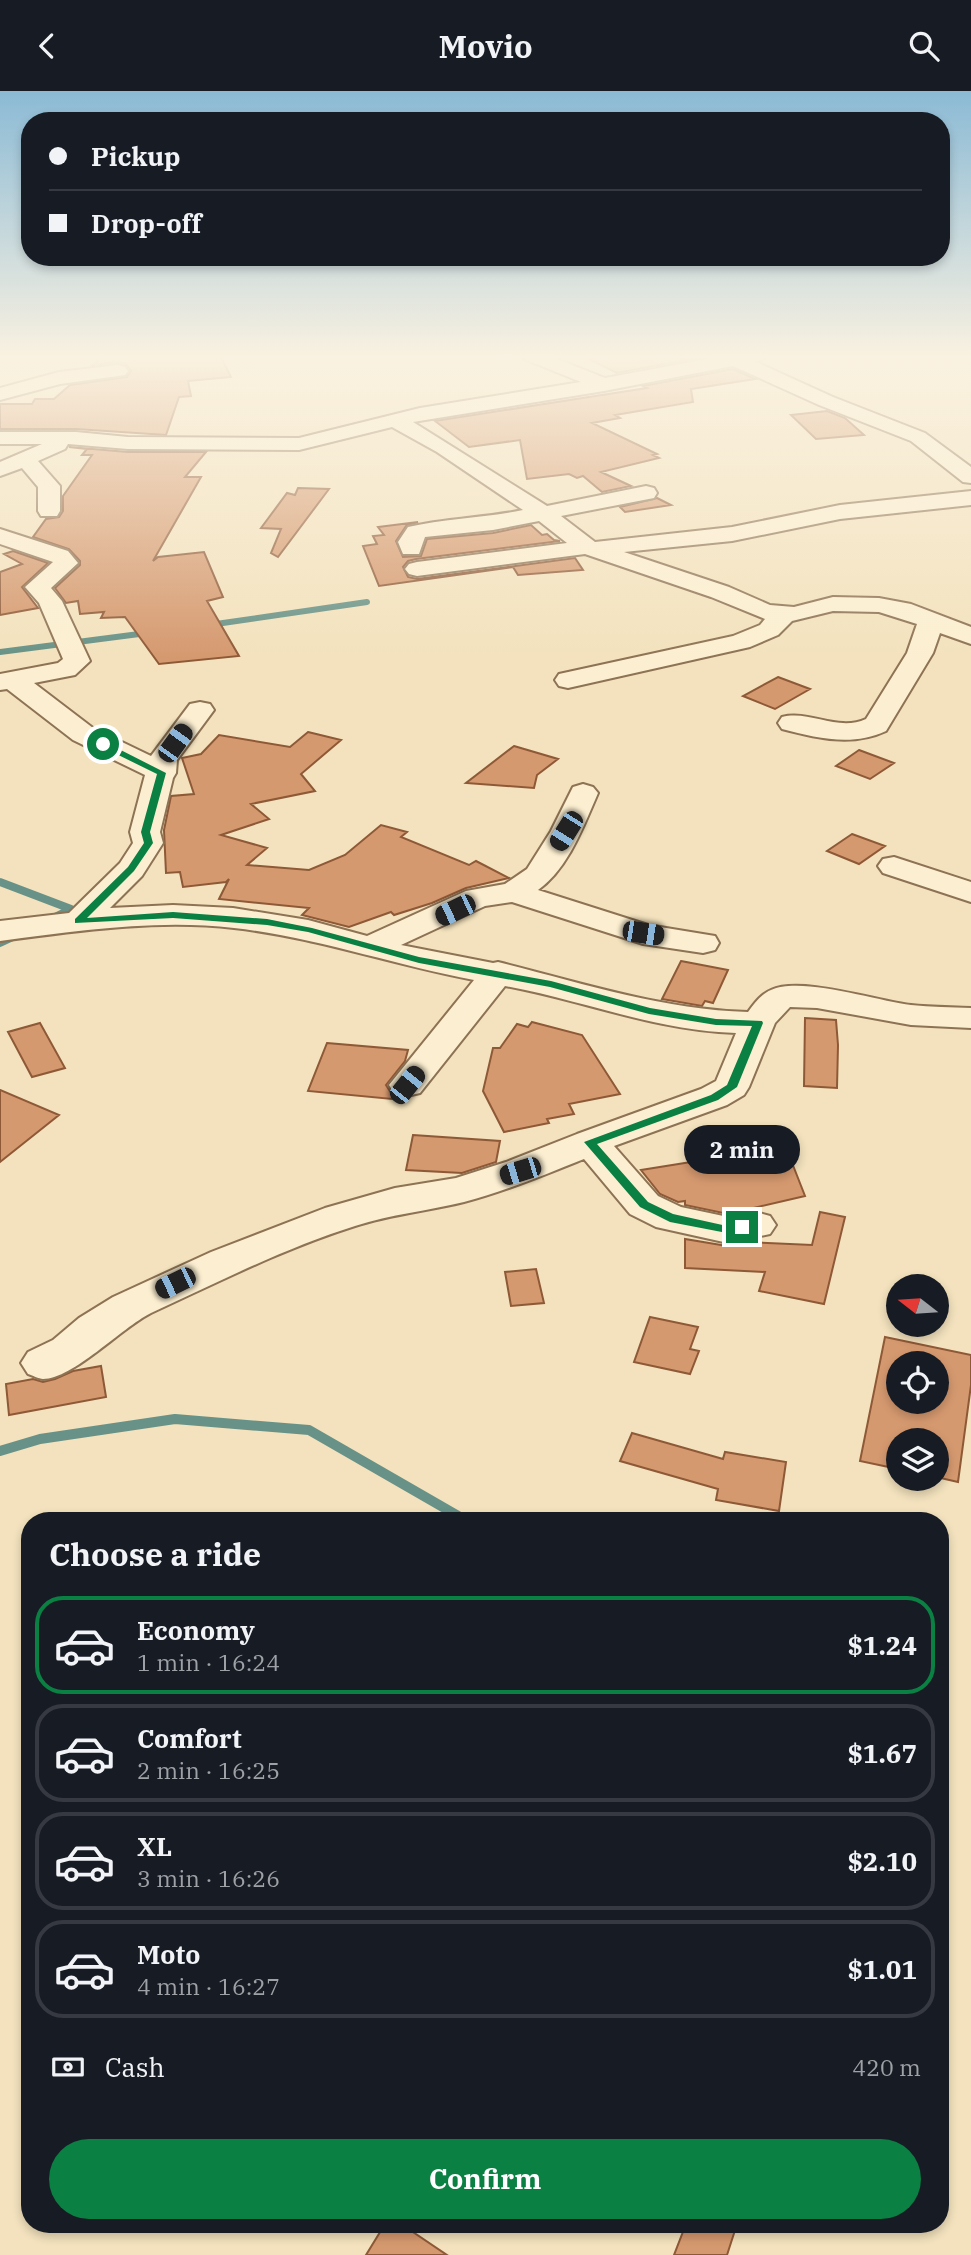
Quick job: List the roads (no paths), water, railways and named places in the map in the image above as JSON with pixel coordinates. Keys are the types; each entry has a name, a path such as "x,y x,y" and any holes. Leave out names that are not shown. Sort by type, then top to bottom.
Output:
{"street":[{"path":"0,470 32,456"},
{"path":"213,465 225,463 237,456"},
{"path":"457,456 590,548 719,591 765,612 784,615 833,604 856,603 902,609 971,636"},
{"path":"943,456 971,477"},
{"path":"25,459 69,463"},
{"path":"25,459 50,486 49,511"},
{"path":"646,493 493,523 437,527 416,532 410,542 414,559 590,548 732,534 840,512 971,498"},
{"path":"0,536 60,556 66,563 37,587 50,601 77,661 66,669 7,681"},
{"path":"568,680 741,642 769,630 784,615"},
{"path":"792,723 845,733 863,731 876,725 920,653 931,621"},
{"path":"7,681 83,734 162,773"},
{"path":"79,921 131,869 148,843 145,832 162,773 163,759 200,710"},
{"path":"372,946 477,898 514,892 539,875 566,831 583,793"},
{"path":"894,866 971,892"},
{"path":"514,892 643,933 703,943"},
{"path":"0,931 79,921 173,915 233,918 309,930 419,960 498,972 678,1017 716,1022 758,1023"},
{"path":"407,1085 498,972"},
{"path":"43,1363 75,1347 94,1329 128,1307 225,1262 339,1217 395,1201 460,1189 520,1171 590,1142 714,1097 731,1087 758,1023 768,1008 782,997 817,998 911,1015 971,1018"},
{"path":"590,1142 644,1205 670,1218 727,1230 757,1225"}],"waterway":[{"path":"209,625 367,602"},
{"path":"0,652 147,633"},
{"path":"0,882 71,909 49,920"},
{"path":"0,943 15,936"},
{"path":"0,1451 40,1439 175,1419 309,1430 451,1512"}]}
